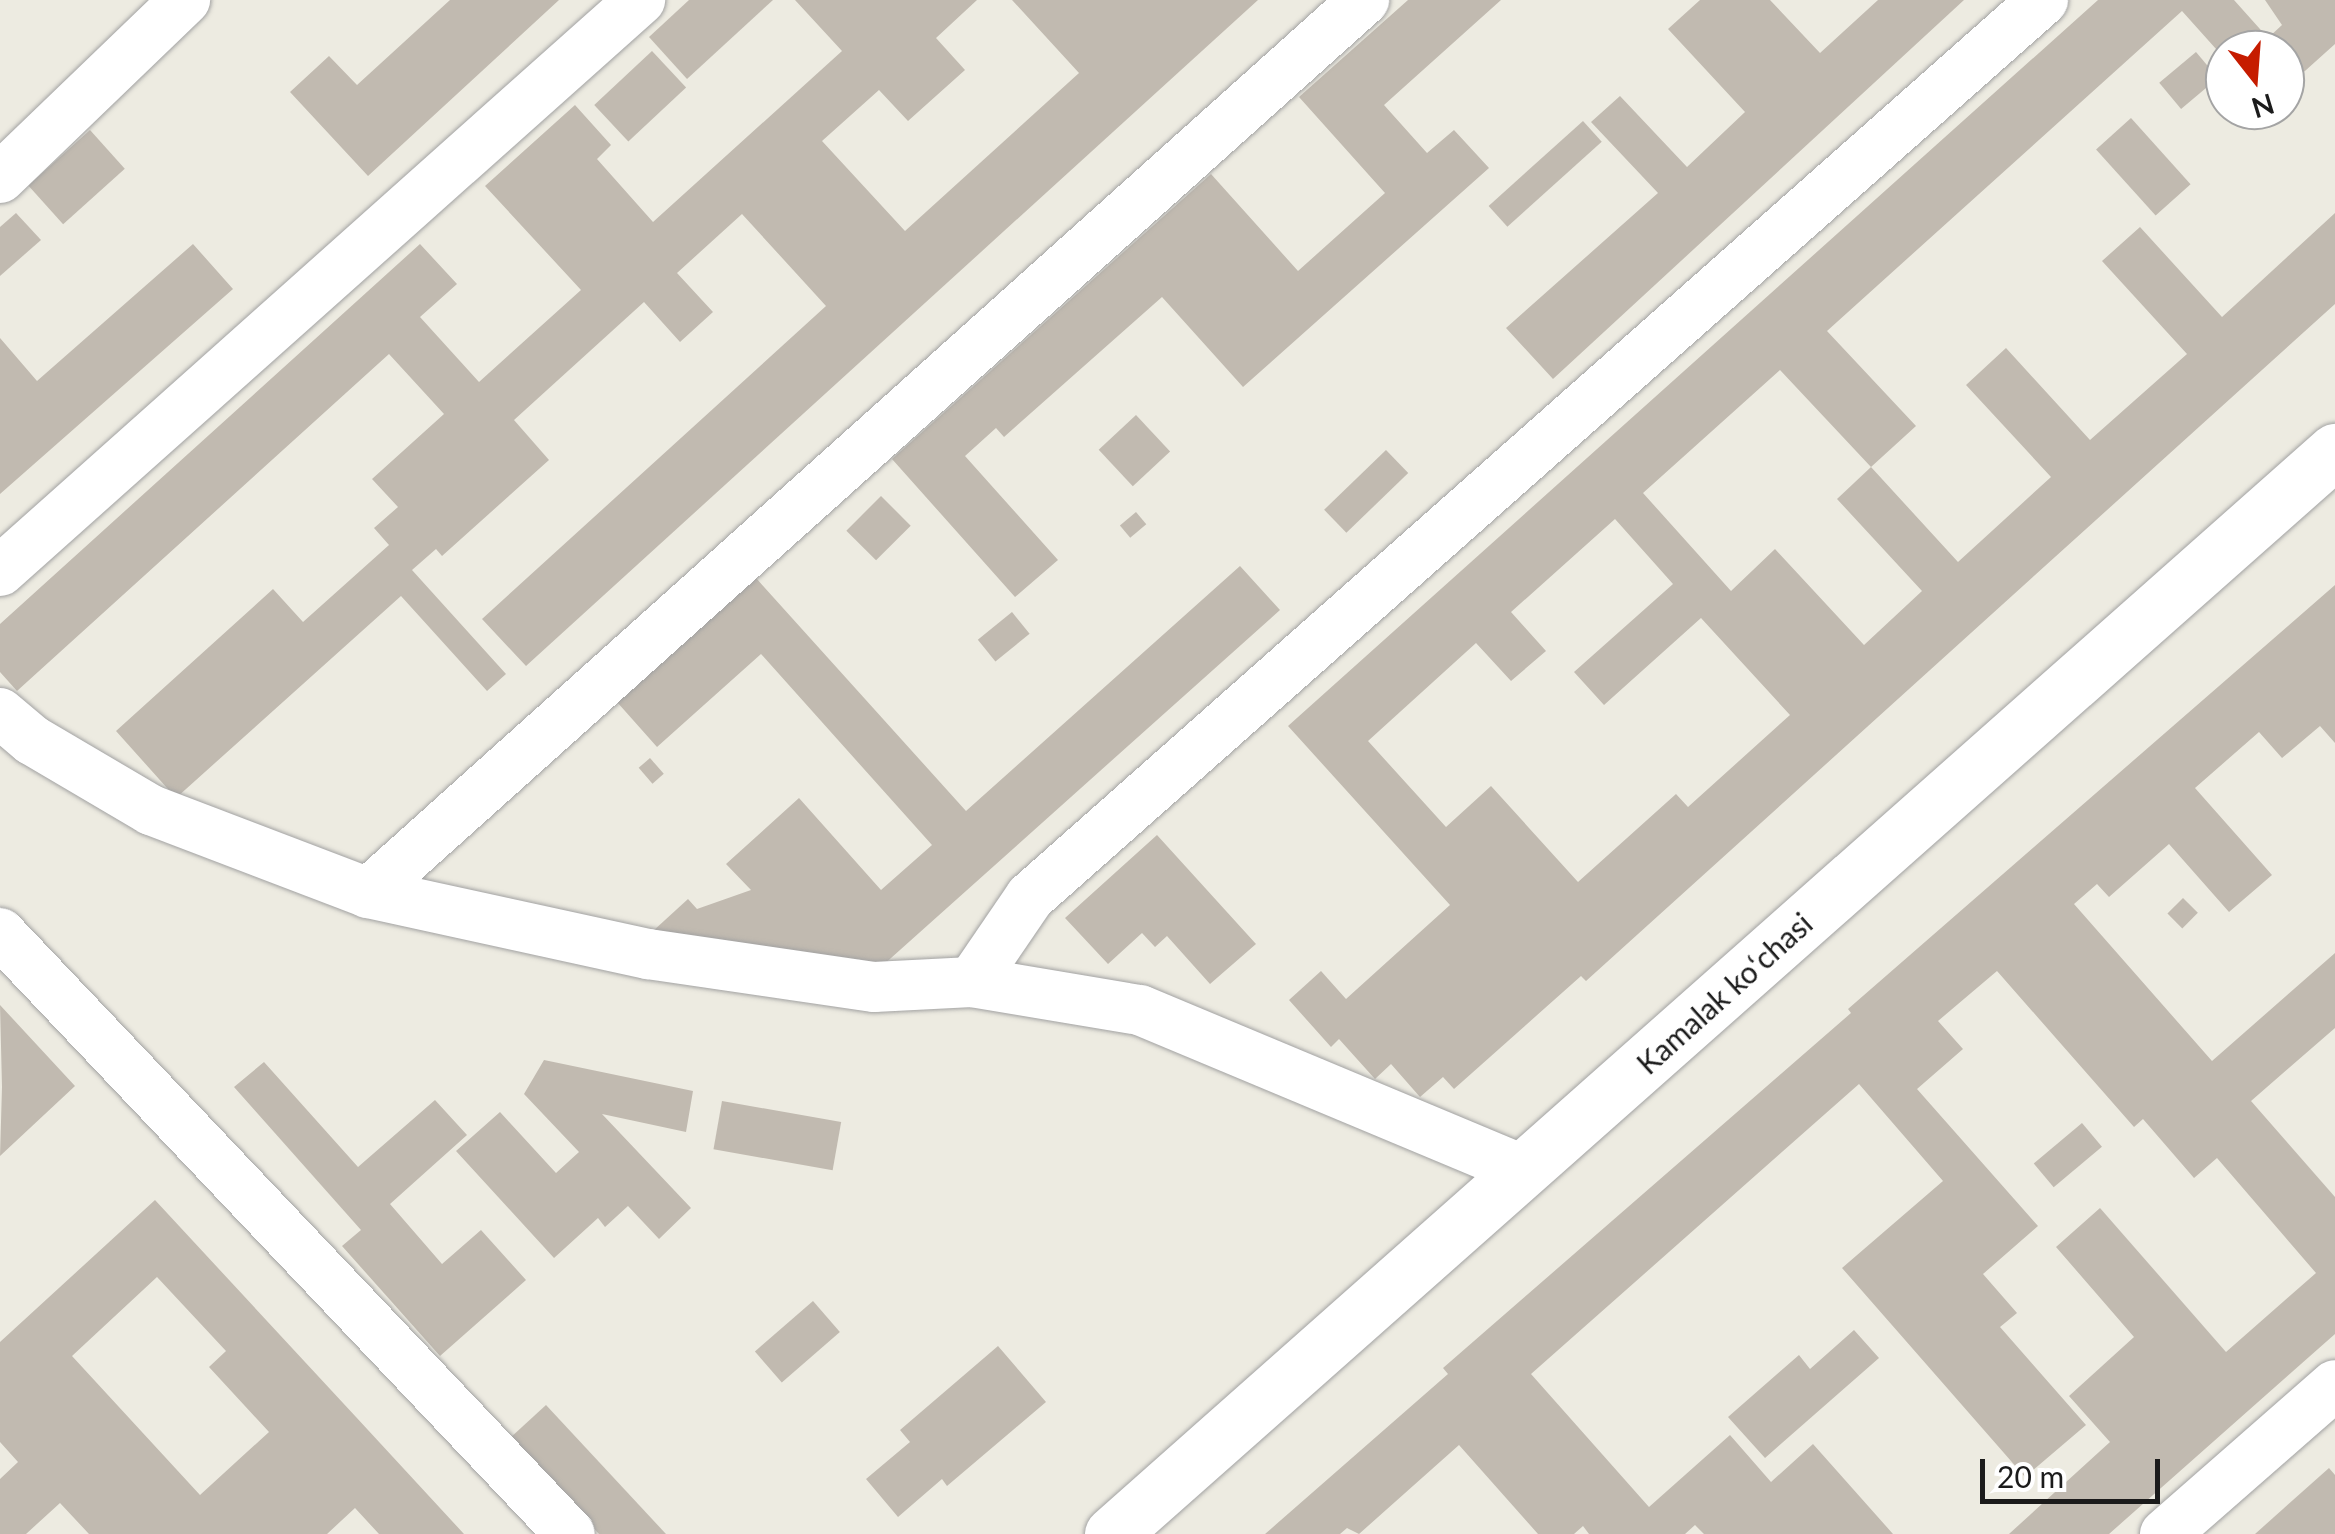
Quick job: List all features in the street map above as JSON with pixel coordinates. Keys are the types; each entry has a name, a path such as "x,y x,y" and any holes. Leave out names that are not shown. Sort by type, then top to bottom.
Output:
{"street":[{"path":"0,178 186,0"},
{"path":"0,571 640,0"},
{"path":"368,893 1364,0"},
{"path":"972,982 1030,897 2043,0"},
{"name":"Kamalak koʻchasi","path":"1112,1534 2335,452"},
{"path":"0,713 32,740 151,810 368,893 648,954 874,986 972,982 1140,1010 1524,1171"},
{"path":"0,933 570,1534"},
{"path":"2165,1534 2335,1385"}],"building":[{"path":"450,0 559,0 368,176 290,92 329,56 357,85"},
{"path":"689,0 773,0 687,79 649,37"},
{"path":"795,0 977,0 936,38 965,70 908,121 879,90 822,141 905,231 1079,73 1012,0 1258,0 526,666 482,619 826,306 742,214 677,273 713,312 680,342 644,302 514,420 549,460 442,556 436,549 412,570 506,674 487,691 401,596 176,798 116,731 273,589 303,622 389,545 374,528 398,507 372,479 444,414 389,354 17,691 0,672 0,624 420,244 457,284 420,317 479,382 581,290 485,186 575,105 611,145 597,159 653,222 842,51"},
{"path":"1408,0 1501,0 1384,105 1427,153 1454,130 1489,168 1243,387 1162,297 1004,437 996,428 965,456 1058,560 1015,597 892,459 1211,174 1298,271 1385,193 1299,97"},
{"path":"1700,0 1770,0 1820,53 1878,0 1964,0 1553,379 1506,328 1658,193 1591,122 1620,96 1687,167 1745,112 1668,29"},
{"path":"2098,0 2234,0 2261,30 2205,30 2205,37 2182,11 1827,331 1916,426 1871,467 1958,562 2051,477 1966,385 2006,348 2090,440 2187,354 2102,261 2140,227 2222,317 2335,213 2335,304 1586,981 1581,976 1454,1089 1443,1077 1420,1097 1391,1064 1375,1079 1339,1039 1331,1047 1289,1000 1321,971 1346,999 1450,905 1288,726","holes":["1780,370 1871,467 1837,499 1922,591 1864,645 1775,549 1731,591 1643,493","1615,519 1673,584 1574,672 1604,705 1701,618 1790,715 1688,807 1676,794 1578,882 1491,786 1446,827 1368,741 1476,643 1511,681 1546,651 1511,612"]},
{"path":"2265,0 2335,0 2335,44 2305,71 2305,30 2277,30 2282,25"},
{"path":"652,51 686,88 628,141 594,105"},
{"path":"2196,52 2205,63 2205,89 2181,109 2159,83"},
{"path":"2131,118 2191,184 2156,216 2096,149"},
{"path":"1583,121 1602,142 1507,227 1489,206"},
{"path":"90,130 125,169 63,224 28,186"},
{"path":"16,213 41,240 0,276 0,227"},
{"path":"193,244 233,289 0,494 0,338 37,381"},
{"path":"1136,415 1170,452 1133,486 1099,450"},
{"path":"1386,450 1408,473 1346,533 1324,510"},
{"path":"881,496 911,526 876,560 846,531"},
{"path":"1136,512 1146,524 1130,538 1120,525"},
{"path":"1240,566 1280,610 872,975 859,959 845,971 653,931 688,899 697,909 751,890 726,864 799,798 881,890 932,845 761,654 657,747 617,702 756,578 966,811"},
{"path":"2335,585 2335,743 2320,726 2282,758 2259,732 2195,788 2272,875 2229,912 2169,844 2109,897 2097,884 2074,904 2212,1061 2335,953 2335,1028 2251,1101 2335,1197 2335,1334 2109,1534 2009,1534 2110,1442 2069,1396 2134,1337 2056,1247 2100,1208 2226,1352 2316,1273 2217,1158 2194,1178 2143,1119 2134,1127 1997,971 1938,1021 1963,1049 1917,1089 2038,1226 1983,1274 2017,1313 2000,1327 2086,1425 2025,1477 1842,1268 1943,1181 1859,1084 1531,1374 1649,1507 1730,1435 1771,1482 1813,1444 1893,1534 1704,1534 1695,1525 1685,1534 1589,1534 1583,1526 1574,1534 1538,1534 1459,1445 1359,1534 1347,1528 1340,1534 1265,1534 1448,1374 1443,1368"},
{"path":"1012,612 1030,634 995,661 978,640"},
{"path":"650,758 664,774 652,784 639,768"},
{"path":"1157,835 1256,944 1210,984 1167,936 1155,947 1142,933 1108,964 1065,918"},
{"path":"2183,898 2198,913 2182,928 2167,914"},
{"path":"0,1005 75,1086 0,1156 2,1087"},
{"path":"544,1060 693,1091 686,1132 602,1114 691,1208 659,1239 628,1206 605,1227 598,1218 554,1258 456,1151 500,1112 556,1173 579,1152 524,1094"},
{"path":"264,1062 358,1167 435,1100 467,1135 390,1204 442,1264 481,1230 526,1280 440,1356 342,1246 361,1230 234,1087"},
{"path":"722,1101 841,1122 833,1170 713,1149"},
{"path":"2082,1123 2102,1147 2054,1187 2034,1163"},
{"path":"155,1200 464,1534 379,1534 355,1508 327,1534 89,1534 60,1503 26,1534 0,1534 0,1479 18,1462 0,1442 0,1342","holes":["157,1277 226,1351 209,1367 269,1432 200,1495 72,1356"]},
{"path":"813,1301 840,1332 782,1382 755,1352"},
{"path":"1854,1330 1879,1358 1765,1458 1728,1417 1799,1355 1810,1369"},
{"path":"998,1346 1046,1402 947,1486 942,1479 898,1517 866,1479 910,1442 900,1430"},
{"path":"546,1405 666,1534 599,1534 510,1438"},
{"path":"2329,1468 2335,1475 2335,1534 2255,1534"}]}
